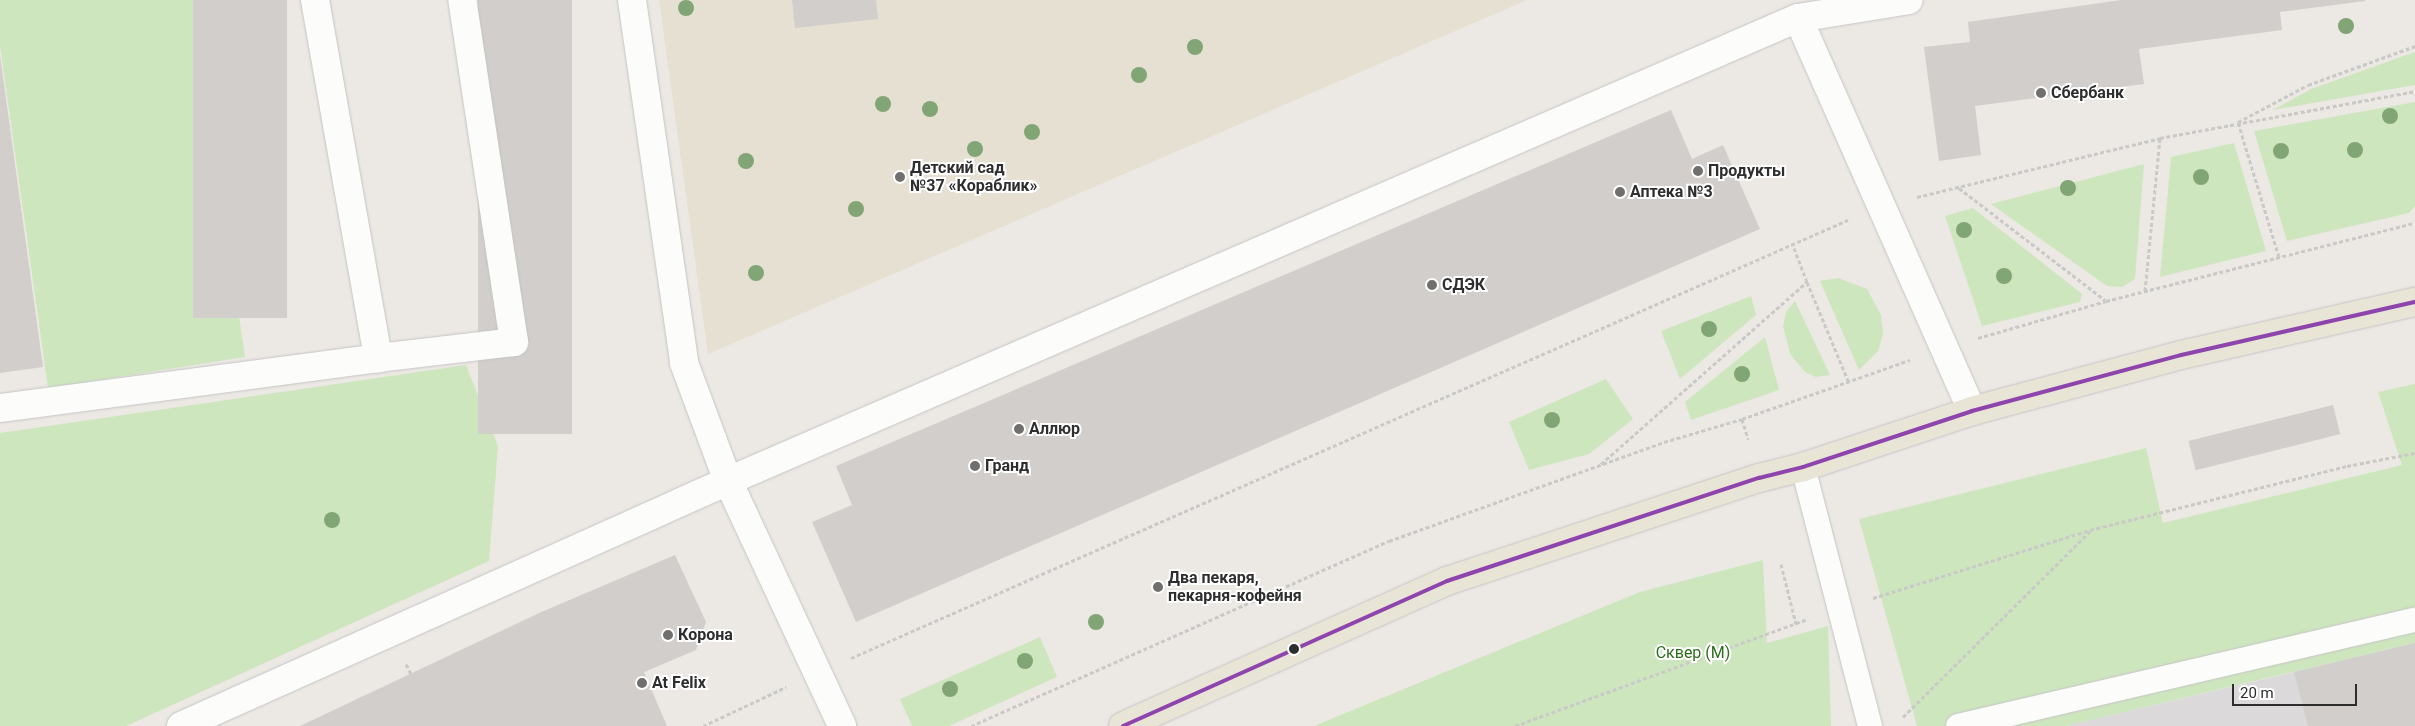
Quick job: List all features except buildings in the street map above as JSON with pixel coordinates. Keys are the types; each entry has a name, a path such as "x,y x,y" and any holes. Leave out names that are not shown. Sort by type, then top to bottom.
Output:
{"main road":[{"path":"1123,726 1447,581 1759,478 1802,467 1972,411 2181,355 2415,302"}],"street":[{"path":"315,0 378,358"},
{"path":"0,408 514,342 462,0"},
{"path":"632,0 684,363 728,481 842,726"},
{"path":"181,726 728,481 1798,18 1893,2"},
{"path":"1798,18 1942,349 1972,411"}],"lane":[{"path":"1802,467 1870,726"},
{"path":"1958,726 2415,620"}],"path":[{"path":"2238,122 2308,85 2415,46"},
{"path":"703,726 816,673 1793,245 1879,205 1959,188 2160,138 2238,122 2415,91"},
{"path":"2238,122 2279,258"},
{"path":"2145,291 2160,138"},
{"path":"1959,188 2106,301"},
{"path":"2409,225 2415,218"},
{"path":"971,726 1389,542 1599,466 1849,383 1942,349 2106,301 2415,223"},
{"path":"1793,245 1849,383"},
{"path":"1599,466 1807,282"},
{"path":"1742,419 1748,439"},
{"path":"1514,726 1838,608 2090,530 2347,466 2415,453"},
{"path":"1901,719 2090,530"},
{"path":"1781,564 1796,624"}],"shaded area":[{"name":"Детский сад №37 «Кораблик»","path":"659,0 1527,0 708,354"},
{"path":"2415,643 2415,726 2065,726 2294,672"}],"green space":[{"path":"0,0 193,0 245,357 48,388 0,46"},
{"path":"2415,52 2415,85 2273,110 2311,89"},
{"path":"2415,102 2415,206 2409,213 2287,241 2254,131"},
{"path":"2234,143 2266,251 2160,277 2171,157"},
{"path":"2144,164 2135,279 2122,287 2107,286 1991,204"},
{"path":"1973,208 2082,294 2080,302 1982,326 1945,216"},
{"path":"1838,278 1867,289 1881,315 1883,334 1878,351 1859,370 1820,281"},
{"path":"1751,296 1756,315 1680,379 1661,331"},
{"path":"1795,301 1830,375 1816,377 1805,372 1790,354 1783,326 1786,312"},
{"path":"1765,337 1779,390 1691,420 1685,402"},
{"path":"466,365 498,446 489,561 126,726 0,726 0,433"},
{"path":"1606,379 1633,419 1589,454 1529,470 1509,422"},
{"path":"2415,384 2415,643 2065,726 1917,726 1859,519 2146,448 2163,523 2402,465 2378,392"},
{"name":"Сквер (М)","path":"1763,560 1767,643 1828,626 1831,726 1314,726 1640,592"},
{"path":"1040,637 1057,677 949,726 912,726 900,699"}],"transit line":[{"path":"1123,726 1447,581 1759,478 1803,467 1972,411 2181,355 2415,302"}],"place":[{"name":"Сбербанк","path":"2041,93"},
{"name":"Продукты","path":"1698,171"},
{"name":"Детский сад №37 «Кораблик»","path":"900,177"},
{"name":"Аптека №3","path":"1620,192"},
{"name":"СДЭК","path":"1432,285"},
{"name":"Аллюр","path":"1019,429"},
{"name":"Гранд","path":"975,466"},
{"name":"Два пекаря, пекарня-кофейня","path":"1158,587"},
{"name":"Корона","path":"668,635"},
{"name":"At Felix","path":"642,683"}]}
